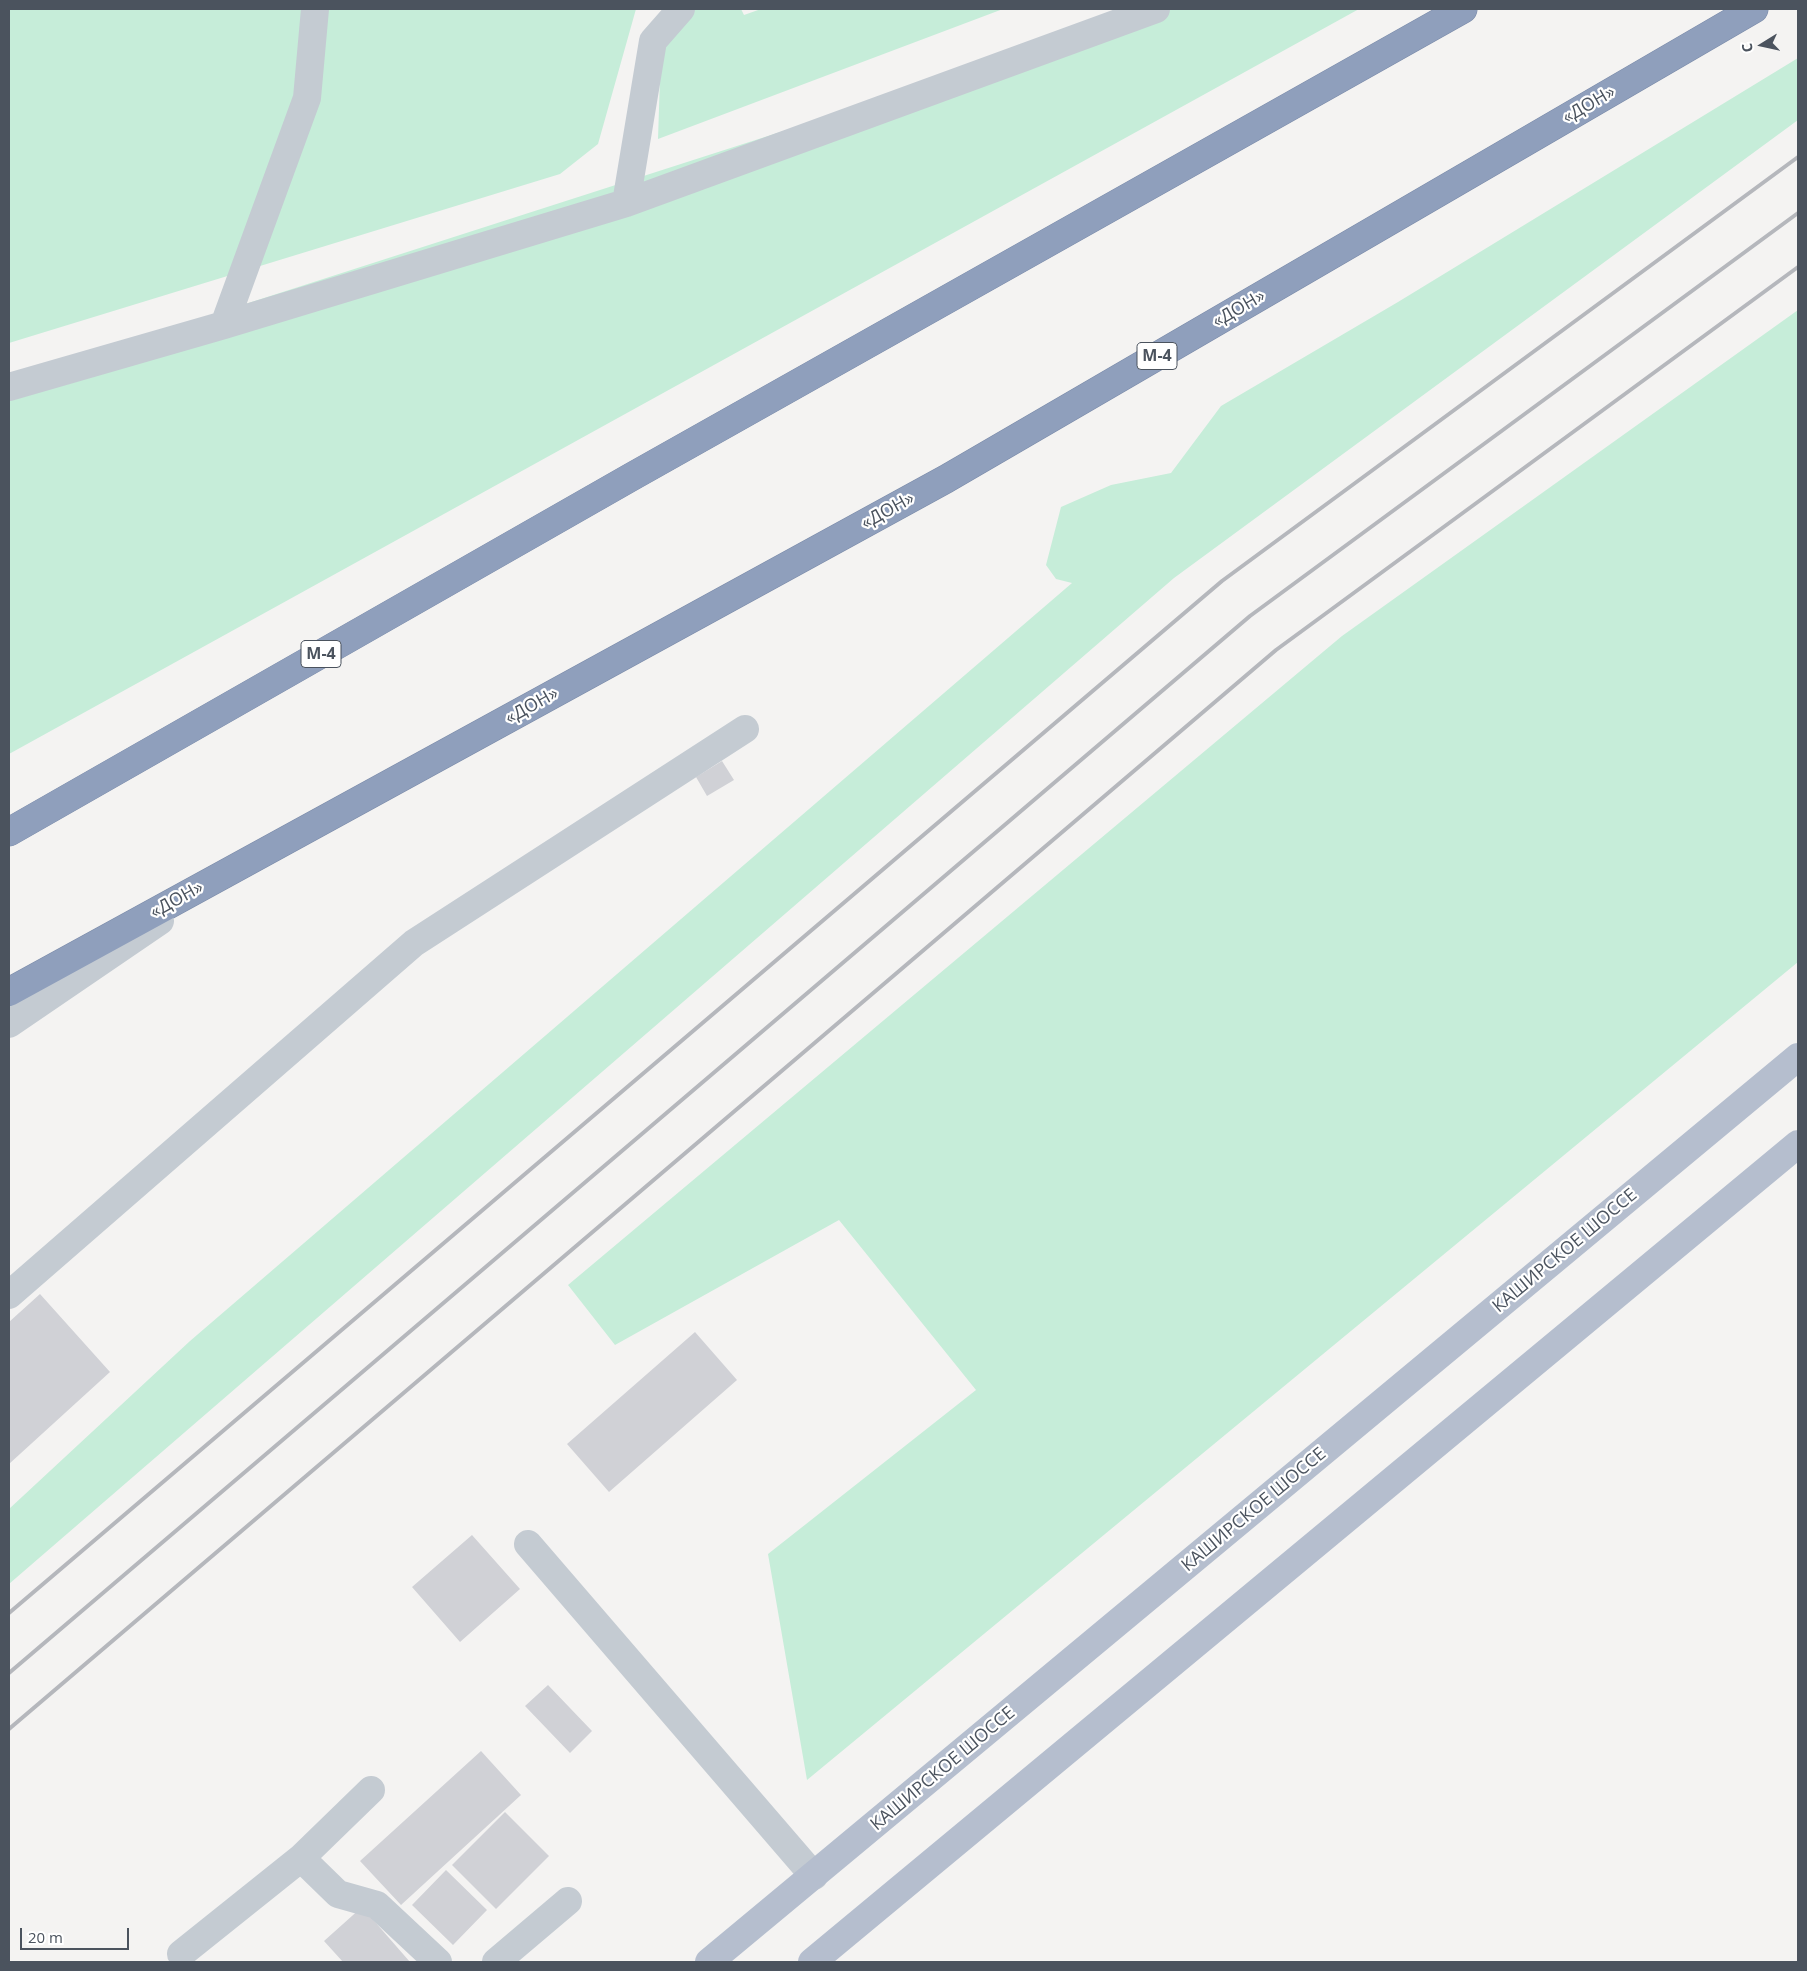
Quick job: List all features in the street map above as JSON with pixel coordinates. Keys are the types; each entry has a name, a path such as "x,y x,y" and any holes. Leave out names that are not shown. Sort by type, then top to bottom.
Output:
{"highway":[{"name":"М-4","path":"9,832 633,476 1463,9"},
{"name":"«ДОН»","path":"9,992 946,479 1754,9"}],"main road":[{"name":"КАШИРСКОЕ ШОССЕ","path":"709,1962 1798,1057"},
{"path":"812,1962 1798,1144"}],"lane":[{"path":"224,325 307,98 315,9"},
{"path":"626,203 653,41 681,9"},
{"path":"9,387 224,325 626,203 1156,9"},
{"path":"9,1295 414,943 745,729"},
{"path":"9,1024 246,862"},
{"path":"528,1544 814,1876"},
{"path":"181,1954 300,1858 371,1790"},
{"path":"300,1858 338,1894 377,1905 438,1962"},
{"path":"496,1962 568,1901"}],"green space":[{"path":"9,9 636,9 598,144 560,174 9,343"},
{"path":"693,9 741,9 744,15 761,9 1003,9 658,139 661,48"},
{"path":"1163,9 1359,9 9,754 9,380"},
{"path":"1798,58 1798,120 1174,578 9,1584 9,1509 190,1341 1072,583 1056,579 1046,565 1061,507 1111,485 1171,473 1221,406 1398,302"},
{"path":"1798,310 1798,962 807,1780 768,1554 976,1390 839,1220 615,1345 568,1285 1342,636"}],"building":[{"path":"722,761 734,780 707,796 696,777"},
{"path":"40,1294 110,1372 9,1464 9,1322"},
{"path":"695,1332 737,1380 609,1492 567,1444"},
{"path":"472,1535 520,1589 460,1642 412,1587"},
{"path":"548,1685 592,1731 570,1753 525,1706"},
{"path":"481,1751 521,1795 401,1905 360,1861"},
{"path":"505,1812 549,1856 496,1909 452,1865"},
{"path":"446,1870 487,1910 453,1945 412,1905"},
{"path":"362,1907 410,1962 343,1962 324,1941"}],"railway":[{"path":"9,1613 1222,581 1798,157"},
{"path":"9,1673 1250,616 1798,213"},
{"path":"9,1729 1276,650 1798,267"}]}
